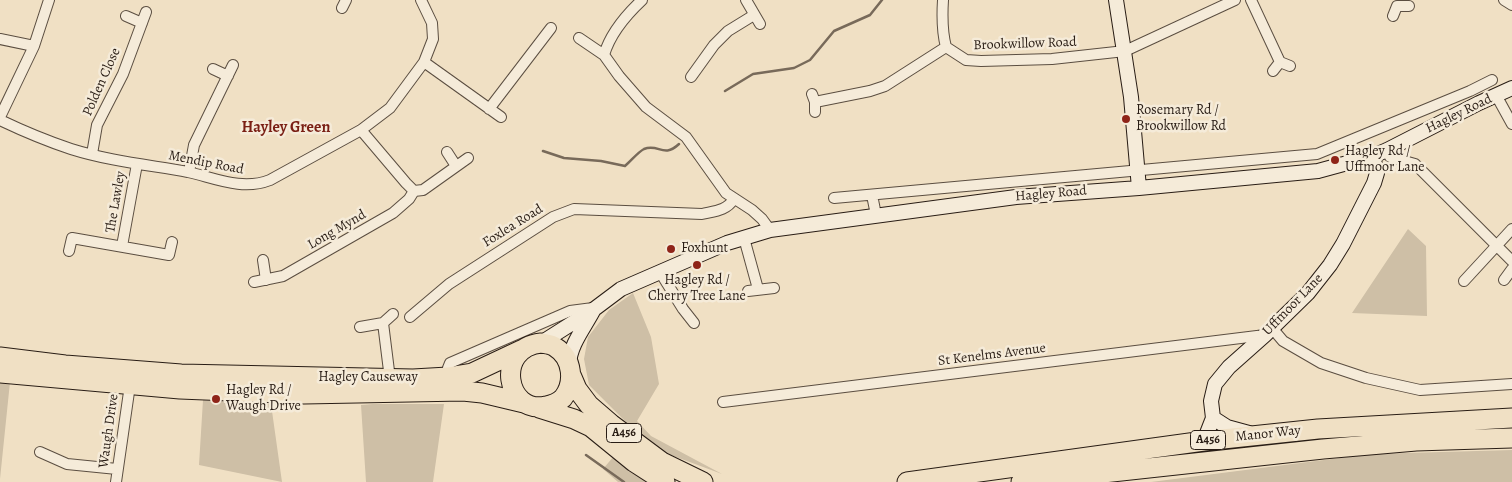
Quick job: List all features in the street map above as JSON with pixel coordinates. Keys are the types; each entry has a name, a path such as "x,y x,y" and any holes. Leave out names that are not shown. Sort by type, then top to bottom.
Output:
{"highway":[{"path":"541,343 521,350 514,359 509,370 510,380 516,393 532,405 553,404 561,400 568,389 570,369"},
{"name":"A456","path":"541,343 554,346 562,352 578,389 589,406 662,462 703,482"},
{"name":"Hagley Causeway","path":"0,357 65,365 180,374 390,379 448,377 472,373 521,350"},
{"name":"Hagley Causeway","path":"0,373 180,389 304,394 482,393 532,405"},
{"name":"A456","path":"532,405 574,419 591,427 634,462 665,482"},
{"name":"Manor Way","path":"907,482 1204,440 1318,429 1512,418"},
{"name":"Manor Way","path":"1021,482 1068,479 1323,449 1416,441 1512,438"}],"main road":[{"path":"1116,0 1125,51 1139,170 1139,188"},
{"name":"Hagley Road","path":"541,343 595,309 622,289 696,255 770,230 876,214 1026,196 1139,188 1318,171 1372,156 1512,88"},
{"name":"Uffmoor Lane","path":"1204,440 1213,418 1211,401 1215,384 1229,367 1308,293 1344,244 1374,183 1377,173 1372,156"},
{"name":"Hagley Road","path":"570,369 569,356 595,309"},
{"path":"1213,418 1227,427 1261,436"}],"street":[{"path":"0,118 34,46 49,0"},
{"name":"Mendip Road","path":"0,118 72,149 238,184 258,184 270,180 361,130 390,108 424,62 430,48 434,32 429,14 420,0"},
{"path":"604,56 607,46 625,18 642,0"},
{"path":"691,77 714,45 728,31 757,19 746,0"},
{"path":"814,103 885,86 946,47 942,17 944,0"},
{"name":"Brookwillow Road","path":"946,47 966,60 981,61 1052,59 1125,51 1235,0"},
{"path":"1251,0 1285,64 1273,71"},
{"path":"1504,0 1512,5"},
{"path":"1393,16 1396,3 1409,6"},
{"name":"Polden Close","path":"92,154 97,125 123,74 146,12"},
{"path":"126,16 142,23"},
{"path":"489,109 551,28"},
{"path":"579,38 604,56 646,107 686,137 726,193 757,214 770,230"},
{"path":"0,39 34,46"},
{"path":"424,62 501,117"},
{"path":"188,172 194,145 233,64"},
{"path":"213,69 228,76"},
{"name":"Hagley Road","path":"834,198 1317,154 1470,91 1492,80"},
{"path":"1470,91 1479,103"},
{"path":"1496,95 1512,124"},
{"path":"361,130 414,191"},
{"path":"1386,150 1390,157 1415,164 1512,262"},
{"path":"447,152 456,166"},
{"name":"Long Mynd","path":"254,282 283,276 372,226 393,213 409,199 414,191 423,190 468,158"},
{"name":"The Lawley","path":"122,246 137,164"},
{"path":"872,195 876,214"},
{"name":"Foxlea Road","path":"410,317 449,284 553,216 574,209 702,214 721,210 729,206 734,199"},
{"path":"1464,281 1512,230"},
{"name":"The Lawley","path":"69,251 72,238 170,255 172,242"},
{"path":"744,238 753,290 774,288"},
{"path":"263,260 266,280"},
{"path":"1504,280 1512,269"},
{"path":"660,272 694,324"},
{"path":"448,377 450,363 570,311 595,309"},
{"path":"360,326 382,323 393,314"},
{"path":"382,323 390,379"},
{"path":"1268,332 1321,363 1390,384 1420,390 1512,384"},
{"name":"St Kenelms Avenue","path":"723,402 1268,332"},
{"name":"Waugh Drive","path":"116,482 130,385"},
{"path":"40,452 67,464 117,469"}],"shaded area":[{"path":"1408,229 1426,246 1427,316 1352,313"},
{"path":"633,293 651,337 659,384 637,421 651,436 722,474 668,454 638,434 589,385 584,359 588,337 609,310"},
{"path":"0,381 10,382 0,479"},
{"path":"203,400 271,404 282,482 199,465"},
{"path":"444,404 433,482 366,482 361,405"},
{"path":"1512,450 1512,482 1151,482 1371,454"},
{"path":"614,456 649,482 618,482 603,469"}],"waterway":[{"path":"725,91 753,74 794,68 810,60 834,31 870,15 882,0"},
{"path":"543,151 564,158 601,161 625,166 644,149 654,148 665,151 679,144"},
{"path":"586,455 624,482"}],"place":[{"name":"Rosemary Rd / Brookwillow Rd","path":"1126,119"},
{"name":"Hagley Rd / Uffmoor Lane","path":"1335,160"},
{"name":"Foxhunt","path":"671,249"},
{"name":"Hagley Rd / Cherry Tree Lane","path":"697,265"},
{"name":"Hagley Rd / Waugh Drive","path":"216,399"}],"district":[{"name":"Hayley Green","path":"286,128"}]}
